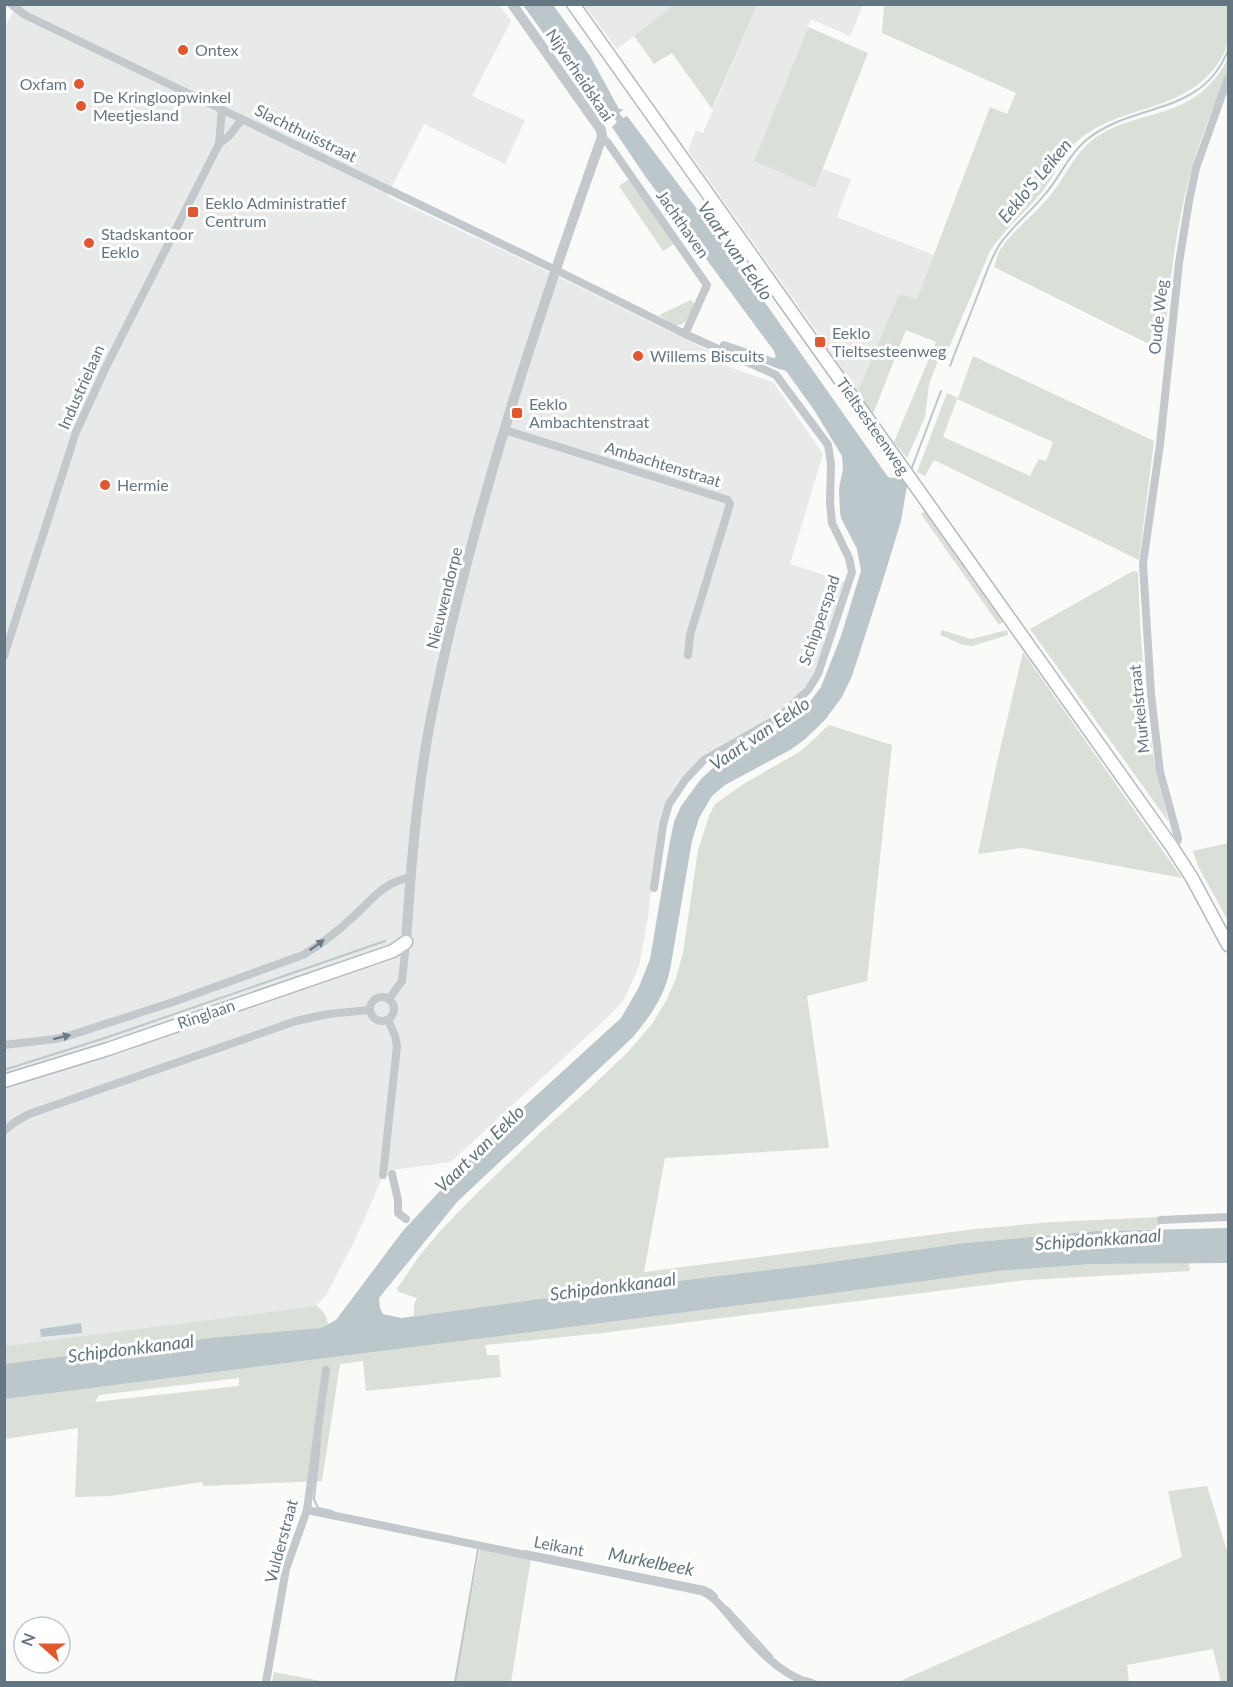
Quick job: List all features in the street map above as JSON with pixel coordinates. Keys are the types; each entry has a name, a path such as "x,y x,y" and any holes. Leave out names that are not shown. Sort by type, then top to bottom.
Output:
{"main road":[{"name":"Tieltsesteenweg","path":"573,4 1172,847 1192,878 1228,945"},
{"name":"Ringlaan","path":"4,1081 108,1049 393,951 406,942"}],"street":[{"name":"Nijverheidskaai","path":"512,4 601,130 602,137 555,270"},
{"path":"4,11 12,5"},
{"name":"Slachthuisstraat","path":"12,5 25,15 685,334"},
{"name":"Oude Weg","path":"1143,564 1160,444 1179,263 1189,201 1196,168 1228,78"},
{"name":"Industrielaan","path":"4,656 76,432 106,367 219,144 222,109"},
{"name":"Industrielaan","path":"219,144 229,136 242,119"},
{"name":"Jachthaven","path":"602,137 706,285 685,334"},
{"name":"Nieuwendorpe","path":"406,942 422,774 432,712 482,507 555,270"},
{"name":"Schipperspad","path":"654,888 663,825 669,804 674,796 704,760 778,718 808,690 818,674 852,572 849,558 832,523 831,464 828,446 776,375 685,334"},
{"path":"722,351 724,345 753,355"},
{"name":"Ambachtenstraat","path":"505,430 728,500 730,504 690,635 688,655"},
{"name":"Murkelstraat","path":"1143,564 1160,772 1178,837 1172,847"},
{"name":"Ringlaan","path":"4,1045 68,1036 303,955 314,949 352,918 388,885 411,877"},
{"path":"389,999 402,981 406,942"},
{"path":"384,997 389,999 394,1008 393,1015 382,1022 376,1020 370,1010 374,1000 384,997"},
{"path":"4,1131 29,1114 286,1024 328,1014 370,1010"},
{"path":"388,1020 396,1036 397,1046 387,1175 398,1200 398,1213 406,1219"},
{"path":"1161,1220 1228,1217"},
{"name":"Vulderstraat","path":"266,1683 286,1569 307,1510 326,1370"},
{"name":"Leikant","path":"307,1510 701,1591 711,1596 753,1644 787,1674 806,1683"}],"shaded area":[{"path":"17,4 499,5 511,21 472,96 525,120 505,164 424,124 387,196 728,360 726,366 773,382 823,454 790,564 846,582 816,668 808,683 787,706 762,724 704,758 679,780 666,801 658,830 648,917 639,966 624,1000 451,1162 385,1171 356,1238 326,1295 316,1306 5,1346 5,27"},
{"path":"584,5 674,5 617,49"},
{"path":"674,5 757,5 712,109 672,53 654,64 634,36"},
{"path":"757,5 863,5 850,36 811,19 754,161 815,188 823,169 851,179 837,217 934,255 917,300 899,294 857,393 814,328 688,151 696,130 703,133"},
{"path":"884,5 1228,5 1229,32 1224,54 1202,81 1169,100 1097,127 1081,138 1069,150 1041,193 990,251 943,362 938,361 929,384 925,417 907,458 894,442 936,342 906,330 873,414 857,393 899,294 917,299 990,107 1007,114 1016,93 882,33"},
{"path":"808,27 868,53 815,188 754,161"},
{"path":"1228,59 1228,71 1197,151 1179,221 1163,351 994,267 1005,243 1050,196 1077,156 1090,142 1110,129 1163,112 1188,101 1212,82"},
{"path":"582,87 602,99 611,112 607,120"},
{"path":"632,177 677,242 663,251 619,186"},
{"path":"691,300 695,304 682,324 673,324 659,315"},
{"path":"973,356 1154,441 1139,560 934,460 925,476 917,472 947,393 958,398","holes":["957,399 1053,442 1046,461 1039,459 1030,476 943,437"]},
{"path":"926,510 1004,621 999,625 921,514"},
{"path":"1133,571 1138,572 1151,743 1168,821 1030,629"},
{"path":"942,630 971,639 1007,630 1008,635 972,646 963,645 940,635"},
{"path":"1023,652 1182,878 1022,848 978,854"},
{"path":"829,725 892,745 867,981 807,996 829,1148 665,1158 644,1272 975,1229 1053,1222 1160,1217 1160,1229 1097,1231 964,1243 414,1316 414,1304 417,1298 399,1292 397,1289 420,1255 478,1192 627,1053 652,1024 666,1001 675,981 683,953 698,850 715,804 745,783 801,751"},
{"path":"1228,843 1228,921 1198,866 1193,851"},
{"path":"1189,1263 1190,1271 1027,1280 602,1333 485,1345 487,1355 499,1355 501,1377 366,1391 363,1361 340,1364 322,1481 203,1486 202,1482 110,1496 75,1497 78,1428 5,1439 4,1399 999,1271 1093,1264","holes":["239,1378 239,1386 95,1402 99,1395"]},
{"path":"316,1306 321,1309 328,1324 321,1328 5,1364 4,1346"},
{"path":"1207,1486 1228,1554 1228,1682 1221,1682 1213,1649 1127,1665 1129,1682 898,1682 1182,1557 1168,1491"},
{"path":"480,1549 531,1558 511,1682 455,1682"},
{"path":"274,1672 326,1682 272,1682"}],"water":[{"path":"523,5 553,5 590,56 619,109 624,109 619,113 623,118 627,116 730,253 888,477 899,476 907,486 901,521 883,580 852,676 842,697 824,721 804,740 725,785 712,796 699,818 692,841 670,970 656,1006 632,1038 457,1202 379,1298 383,1314 401,1318 964,1243 1097,1231 1228,1228 1228,1263 1093,1264 999,1271 5,1399 4,1364 211,1338 321,1328 336,1320 402,1232 483,1144 621,1018 639,987 650,959 670,841 674,822 681,806 701,779 713,768 728,757 760,741 801,713 821,687 841,636 861,571 857,549 840,512 839,489 843,469 842,456 814,410 786,371 752,358 755,351 776,357 774,351 645,176 612,127 617,122 613,117 607,120 611,112 602,99 582,87"},
{"path":"81,1323 82,1333 41,1337 40,1329"}],"waterway":[{"name":"Eeklo'S Leiken","path":"950,366 996,250 1051,187 1078,148 1102,129 1183,98 1201,87 1216,72 1228,50"},
{"name":"Eeklo'S Leiken","path":"911,470 941,391"},
{"path":"4,1070 108,1037 385,941"},
{"path":"320,1442 314,1499 318,1508 332,1511"},
{"path":"455,1682 478,1550"},
{"name":"Murkelbeek","path":"525,1551 704,1587 717,1596"},
{"name":"Murkelbeek","path":"727,1607 772,1656"},
{"name":"Murkelbeek","path":"806,1678 817,1682"}],"place":[{"name":"Ontex","path":"183,50"},
{"name":"Oxfam","path":"79,84"},
{"name":"De Kringloopwinkel Meetjesland","path":"81,106"},
{"name":"Eeklo Administratief Centrum","path":"193,212"},
{"name":"Stadskantoor Eeklo","path":"89,243"},
{"name":"Eeklo Tieltsesteenweg","path":"820,342"},
{"name":"Willems Biscuits","path":"638,356"},
{"name":"Eeklo Ambachtenstraat","path":"517,413"},
{"name":"Hermie","path":"105,485"}],"water label":[{"name":"Vaart van Eeklo","path":"735,251"},
{"name":"Vaart van Eeklo","path":"760,734"},
{"name":"Vaart van Eeklo","path":"480,1149"},
{"name":"Schipdonkkanaal","path":"1098,1240"},
{"name":"Schipdonkkanaal","path":"613,1287"},
{"name":"Schipdonkkanaal","path":"131,1349"}]}
